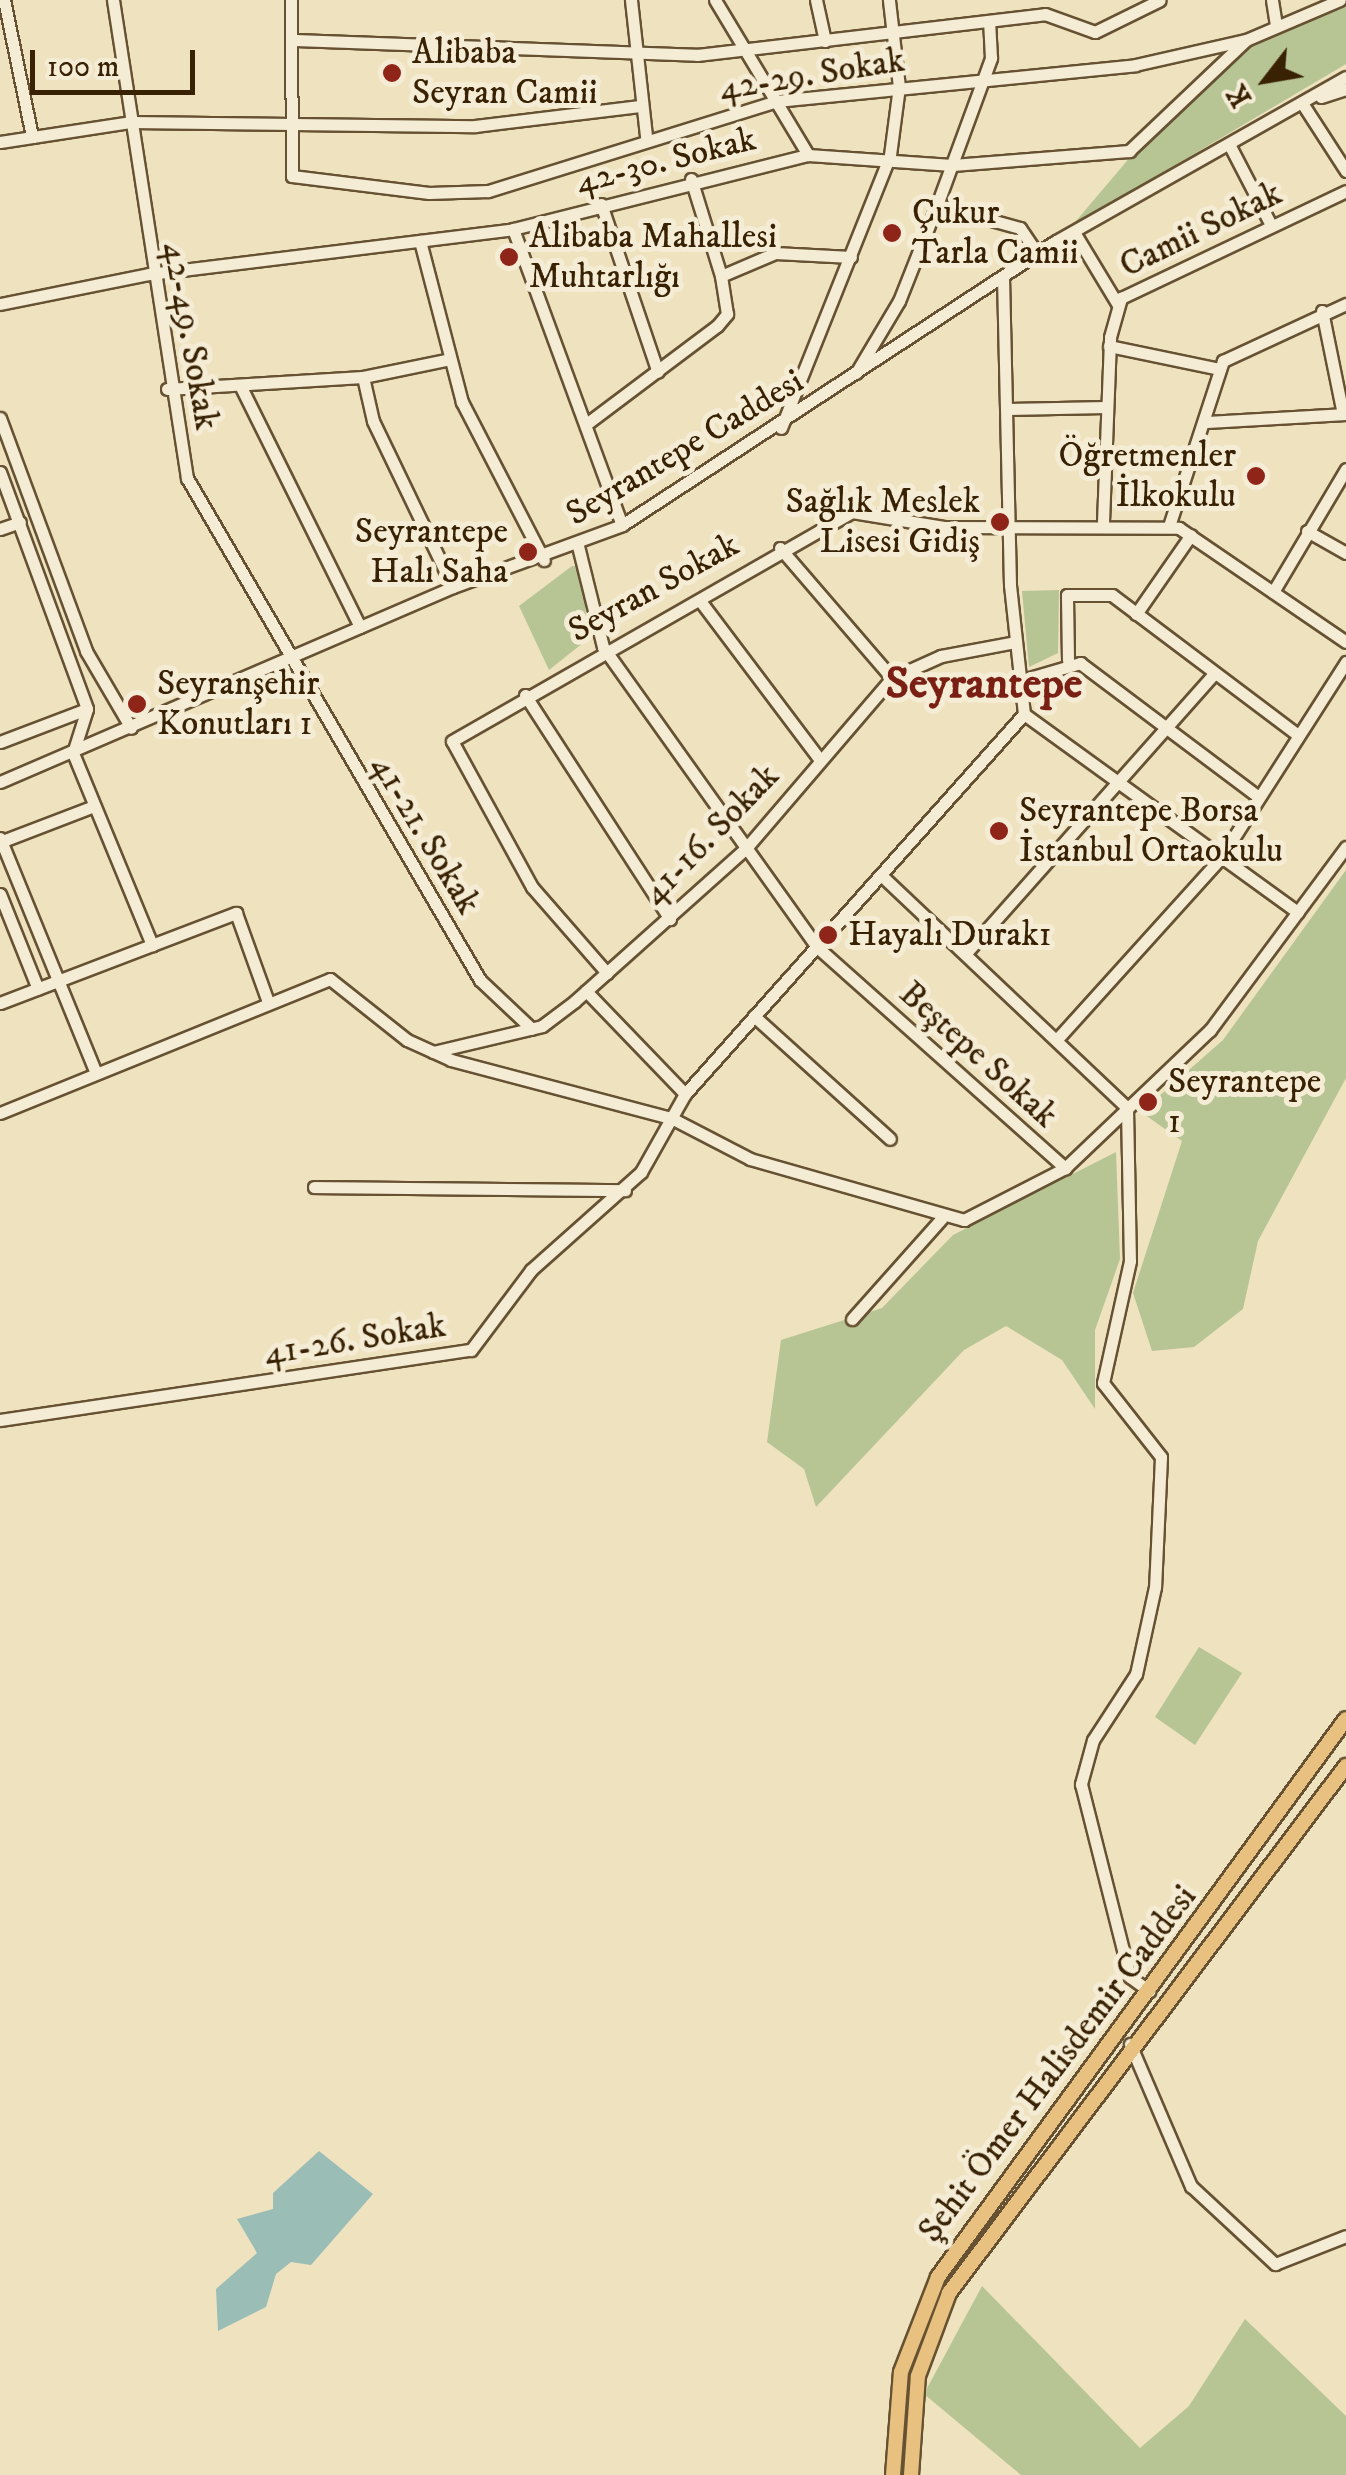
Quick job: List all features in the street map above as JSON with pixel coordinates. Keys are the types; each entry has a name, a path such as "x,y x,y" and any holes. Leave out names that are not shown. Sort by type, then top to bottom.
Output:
{"main road":[{"name":"Şehit Ömer Halisdemir Caddesi","path":"893,2475 901,2372 926,2298 1346,1718"},
{"name":"Şehit Ömer Halisdemir Caddesi","path":"911,2475 918,2376 949,2293 1130,2044 1346,1766"}],"street":[{"path":"4,0 32,137"},
{"name":"42-49. Sokak","path":"113,0 149,274 167,389 187,478 285,658"},
{"path":"290,0 294,40 290,119"},
{"path":"631,0 632,58 646,136"},
{"path":"715,0 808,155"},
{"path":"816,0 826,41"},
{"path":"781,428 890,155 898,87 889,0"},
{"path":"294,40 632,58 894,34 990,22 1044,7 1095,32 1160,0"},
{"path":"1272,0 1276,25"},
{"name":"42-29. Sokak","path":"290,119 292,176 488,191 646,136 777,102 1135,66 1246,40 1340,0"},
{"path":"853,377 900,301 937,206 980,81 992,58 990,22"},
{"name":"42-30. Sokak","path":"0,304 149,274 513,229 691,179 808,155 890,155 952,165 1129,151 1246,40"},
{"name":"Seyrantepe Caddesi","path":"0,782 454,587 544,560 622,525 781,428 1037,253 1346,77"},
{"name":"Seyrantepe Caddesi","path":"1302,103 1346,89"},
{"path":"1302,103 1346,170"},
{"path":"0,142 132,122 290,119 474,126 640,106"},
{"path":"1230,146 1271,225"},
{"path":"588,422 658,372 728,314 721,276 691,179"},
{"name":"Camii Sokak","path":"1103,522 1109,346 1118,305 1271,225 1346,191"},
{"path":"602,204 658,372"},
{"path":"937,206 1020,228 1037,253"},
{"path":"513,229 588,422 622,525"},
{"path":"1074,232 1118,305"},
{"path":"420,241 446,360 544,560"},
{"path":"721,276 775,253 851,256"},
{"path":"1003,276 1015,642 1024,714 1298,912"},
{"path":"1109,346 1220,369 1322,311 1346,304"},
{"path":"1207,422 1344,411 1322,311"},
{"path":"167,389 363,377 446,360"},
{"path":"1169,526 1207,422 1220,369"},
{"path":"363,377 374,421 454,587"},
{"path":"240,384 360,627"},
{"path":"1008,409 1106,407"},
{"path":"0,418 86,650 130,728"},
{"path":"1273,592 1346,469"},
{"path":"0,472 87,708 73,753 152,945"},
{"name":"Seyran Sokak","path":"607,974 532,887 452,740 603,648 701,602 780,548 852,512 1011,528 1103,522 1169,526 1191,535 1346,642"},
{"path":"0,530 20,522"},
{"path":"1307,530 1346,553"},
{"path":"1136,614 1191,535"},
{"path":"578,546 603,648"},
{"path":"780,548 892,678"},
{"path":"1068,660 1067,596 1112,595 1298,735"},
{"path":"701,602 820,760"},
{"name":"41-16. Sokak","path":"432,1052 532,1029 607,974 747,847 892,678 941,656 1015,642"},
{"name":"Beştepe Sokak","path":"603,648 816,946 1064,1168"},
{"name":"41-21. Sokak","path":"285,658 480,980 532,1029"},
{"path":"1019,681 1068,660"},
{"path":"1068,660 1170,728 1256,796"},
{"path":"1058,1036 1220,858 1256,796 1346,662"},
{"path":"966,952 1170,728 1214,674"},
{"path":"525,695 670,919"},
{"path":"0,742 87,708"},
{"name":"41-26. Sokak","path":"0,1420 470,1350 531,1270 624,1190 685,1094 1024,714"},
{"path":"94,806 0,841 96,1073"},
{"path":"0,1113 268,1000 330,978 432,1052 671,1118 750,1159 942,1218 964,1220 1064,1168 1210,1030 1346,847"},
{"path":"881,876 1058,1036 1127,1108 1130,1261 1103,1383 1161,1458 1155,1587 1136,1674 1093,1740 1081,1784 1130,1977 1149,1991"},
{"path":"0,894 38,989"},
{"path":"0,1004 236,913 268,1000"},
{"path":"586,991 685,1094"},
{"path":"754,1016 890,1139"},
{"path":"314,1187 624,1190"},
{"path":"852,1319 942,1218"},
{"path":"1130,2044 1191,2186 1275,2264 1346,2236"}],"green space":[{"path":"1346,7 1346,64 1071,227 1137,149 1246,48"},
{"path":"572,566 582,567 588,639 549,670 519,606"},
{"path":"1059,590 1058,653 1029,667 1022,591"},
{"path":"1346,870 1346,1078 1258,1241 1243,1309 1194,1347 1152,1351 1133,1293 1182,1141 1141,1112 1223,1040"},
{"path":"1116,1152 1120,1259 1095,1330 1095,1409 1062,1360 1006,1326 964,1350 816,1507 804,1469 767,1442 781,1340 882,1308 953,1235"},
{"path":"1199,1647 1242,1673 1195,1745 1155,1717"},
{"path":"982,2286 1140,2448 1189,2406 1245,2319 1346,2416 1346,2475 1021,2475 924,2394"}],"water":[{"path":"319,2151 373,2194 311,2265 291,2262 276,2274 266,2307 218,2331 216,2289 257,2253 237,2219 273,2209 273,2193"}],"place":[{"name":"Alibaba Seyran Camii","path":"392,73"},
{"name":"Çukur Tarla Camii","path":"892,233"},
{"name":"Alibaba Mahallesi Muhtarlığı","path":"509,257"},
{"name":"Öğretmenler İlkokulu","path":"1256,476"},
{"name":"Sağlık Meslek Lisesi Gidiş","path":"1000,522"},
{"name":"Seyrantepe Halı Saha","path":"528,552"},
{"name":"Seyranşehir Konutları 1","path":"137,704"},
{"name":"Seyrantepe Borsa İstanbul Ortaokulu","path":"999,831"},
{"name":"Hayalı Durak1","path":"828,935"},
{"name":"Seyrantepe 1","path":"1148,1102"}],"district":[{"name":"Seyrantepe","path":"984,685"}]}
